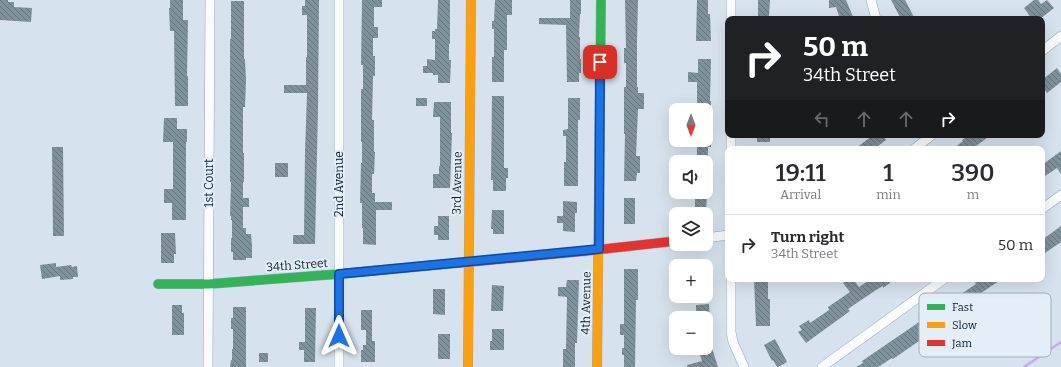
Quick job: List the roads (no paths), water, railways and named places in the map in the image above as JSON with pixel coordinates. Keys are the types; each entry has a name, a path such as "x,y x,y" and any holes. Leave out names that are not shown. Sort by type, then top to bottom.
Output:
{"street":[{"name":"1st Court","path":"208,367 210,0"},
{"name":"2nd Avenue","path":"339,0 339,367"},
{"name":"3rd Avenue","path":"468,367 470,0"},
{"name":"4th Avenue","path":"597,367 601,0"},
{"path":"731,0 731,16"},
{"path":"871,0 875,16"},
{"path":"1045,49 1061,36"},
{"path":"918,146 928,138"},
{"path":"1045,207 1061,195"},
{"path":"713,237 725,235"},
{"name":"34th Street","path":"158,284 209,284 339,274 669,242"},
{"path":"731,282 731,332 733,342 744,367"},
{"path":"925,293 940,282"},
{"path":"822,367 919,297"}],"waterway":[{"path":"1051,349 1061,342"},
{"path":"1024,367 1039,357"}]}
